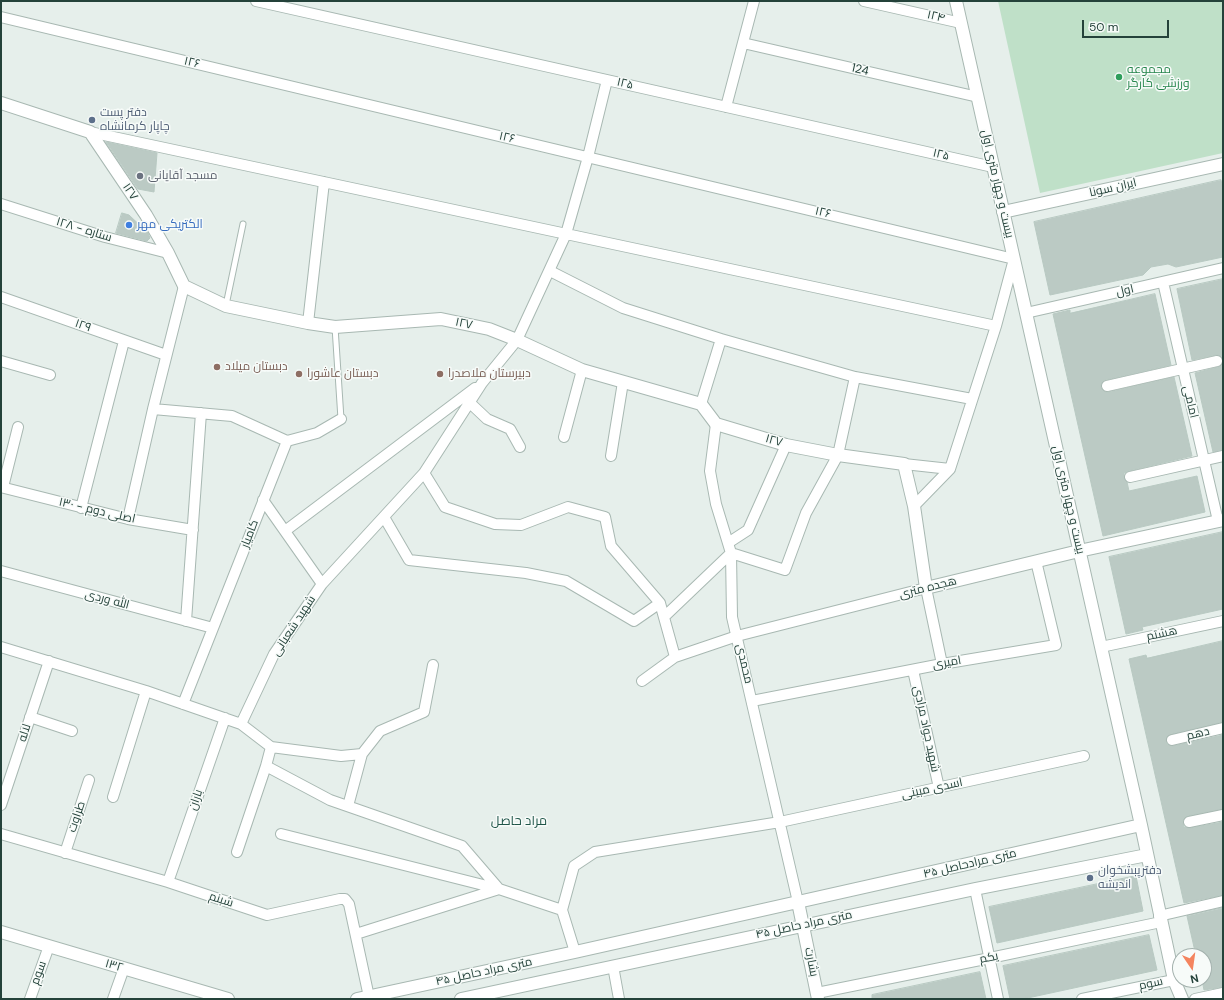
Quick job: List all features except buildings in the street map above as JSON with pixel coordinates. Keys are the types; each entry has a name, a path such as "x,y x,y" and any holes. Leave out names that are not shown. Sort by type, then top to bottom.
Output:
{"street":[{"name":"۱۲۵","path":"256,1 993,167"},
{"path":"726,107 754,1"},
{"name":"۱۲۴","path":"864,1 961,23"},
{"name":"بیست و چهار متری اول","path":"956,1 1141,826 1172,971"},
{"name":"۱۲۶","path":"1,17 1014,259"},
{"name":"124","path":"743,43 978,97"},
{"name":"شهید شعبانی","path":"241,724 274,654 322,584 424,473 482,383 516,340 566,234 588,157 607,80"},
{"path":"1,103 90,132 996,326"},
{"name":"۱۲۷","path":"90,132 146,215 168,253 184,286 226,306 335,327 441,319 489,329 582,370 701,404"},
{"name":"ایران سونا","path":"1003,212 1223,164"},
{"path":"308,323 324,182"},
{"name":"۱۲۸ - ستاره","path":"1,204 104,237 168,253"},
{"path":"914,506 950,469 996,326 1014,259"},
{"name":"اول","path":"1026,314 1223,268"},
{"path":"550,270 622,308 721,339 855,376 972,399"},
{"name":"امامی","path":"1163,282 1204,460 1220,521"},
{"path":"128,519 153,409 184,286"},
{"name":"۱۲۹","path":"1,297 166,355"},
{"path":"716,424 701,404 721,339"},
{"path":"81,508 124,341"},
{"path":"1,361 50,376"},
{"path":"1107,386 1217,361"},
{"path":"564,437 582,370"},
{"path":"729,548 784,570 806,513 838,455 855,376"},
{"path":"611,456 623,382"},
{"path":"285,531 482,383"},
{"path":"469,402 487,419 510,429 520,447"},
{"path":"153,409 232,416 287,441 317,433 341,419"},
{"path":"186,621 201,413"},
{"name":"۱۲۷","path":"716,424 786,445 838,455 904,464"},
{"name":"محمدی","path":"716,424 710,471 716,504 729,548 732,616 798,902"},
{"path":"2,487 18,427"},
{"name":"کامیار","path":"183,704 287,441"},
{"path":"664,617 748,530 786,445"},
{"path":"1130,477 1223,456"},
{"path":"942,664 926,588 914,506 904,464 950,469"},
{"path":"424,473 445,508 495,524 521,526 568,507 605,518 611,546 660,603 675,657"},
{"name":"اصلی دوم - ۱۳۰","path":"2,487 128,519 193,530"},
{"path":"263,500 322,584"},
{"path":"384,517 409,560 526,573 566,581 634,621 660,603"},
{"name":"هجده متری","path":"642,681 675,657 737,636 1036,561 1220,521"},
{"name":"امیری","path":"752,701 942,664 1056,646 1036,561"},
{"name":"الله وردی","path":"1,571 213,628"},
{"name":"هشتم","path":"1101,647 1223,622"},
{"path":"1,647 146,691 225,718 241,724 271,747 341,756 362,754"},
{"name":"لاله","path":"1,805 49,661"},
{"path":"348,806 362,754 380,731 424,712 433,665"},
{"name":"شهید جواد مرادی","path":"913,670 939,788"},
{"path":"113,797 146,691"},
{"path":"30,717 72,731"},
{"name":"باران","path":"168,882 225,718"},
{"name":"دهم","path":"1172,740 1223,728"},
{"path":"237,852 271,747"},
{"name":"اسدی مبینی","path":"562,910 574,866 595,852 780,822 1084,756"},
{"path":"266,766 330,800 462,846 499,889"},
{"name":"طراوت","path":"65,853 89,780"},
{"path":"1189,822 1223,815"},
{"name":"۴۵ متری مرادحاصل","path":"798,902 1141,826"},
{"name":"شبنم","path":"1,834 168,882 267,915 345,899 349,904 356,934 363,998"},
{"path":"282,834 499,889 562,910 575,952"},
{"name":"۴۵ متری مراد حاصل","path":"461,999 975,889 1147,855"},
{"path":"356,934 499,889"},
{"path":"975,889 998,999"},
{"name":"یکم","path":"818,996 1160,919 1223,901"},
{"name":"بشارت","path":"798,902 818,996"},
{"name":"۴۵ متری مراد حاصل","path":"363,998 798,902"},
{"name":"۱۳۲","path":"1,932 228,999"},
{"name":"سوم","path":"30,999 48,946"},
{"path":"613,966 619,999"},
{"path":"114,999 124,968"},
{"name":"سوم","path":"1082,999 1172,980"},
{"name":"بیست و چهار متری اول","path":"1177,988 1182,999"},
{"path":"1195,999 1223,993"}],"lane":[{"path":"226,306 243,224"},
{"path":"335,327 341,419"}],"green space":[{"name":"مجموعه ورزشی کارگر","path":"998,1 1223,1 1223,153 1040,193"}],"place":[{"name":"مجموعه ورزشی کارگر","path":"1119,77"},
{"name":"دفتر پست چاپار کرمانشاه","path":"92,120"},
{"name":"مسجد آقایانی","path":"140,176"},
{"name":"الکتریکی مهر","path":"129,225"},
{"name":"دبستان میلاد","path":"217,367"},
{"name":"دبستان عاشورا","path":"299,374"},
{"name":"دبیرستان ملاصدرا","path":"440,374"},
{"name":"دفترپبشخوان اندیشه","path":"1090,878"}],"district":[{"name":"مراد حاصل","path":"519,822"}]}
